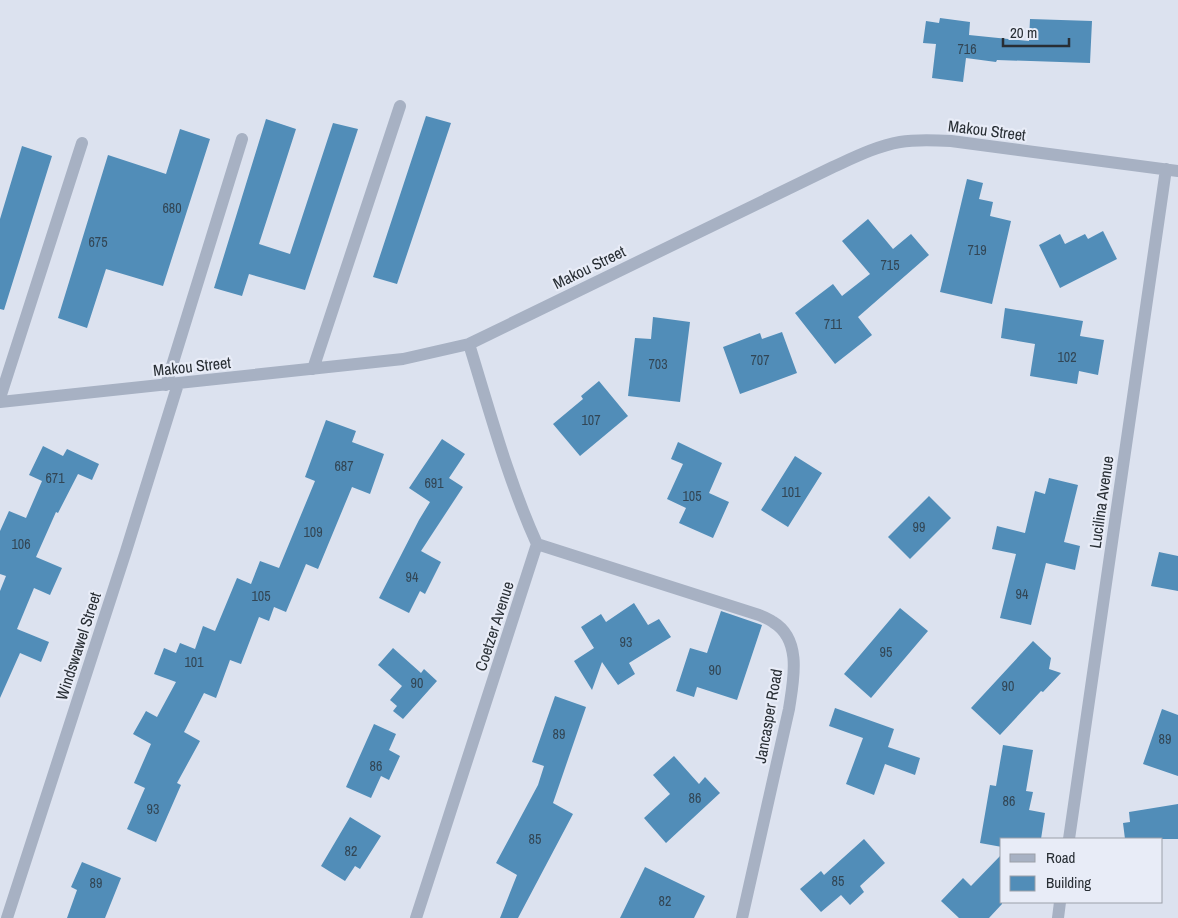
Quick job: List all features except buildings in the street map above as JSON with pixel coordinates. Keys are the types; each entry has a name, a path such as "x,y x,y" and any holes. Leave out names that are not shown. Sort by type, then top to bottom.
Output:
{"street":[{"path":"312,369 400,106"},
{"name":"Windswawel Street","path":"7,918 126,551 242,139"},
{"name":"Makou Street","path":"0,402 403,359 469,344 833,167 883,146 901,142 921,140 951,141 1172,170"},
{"path":"0,398 82,143"},
{"name":"Lucilina Avenue","path":"1069,838 1172,170"},
{"path":"469,344 505,464 522,511 537,544"},
{"name":"Coetzer Avenue","path":"416,918 537,544"},
{"name":"Jancasper Road","path":"537,544 759,615 774,622 784,631 789,640 794,656 794,675 789,709 742,918"},
{"path":"1058,918 1060,903"}]}
